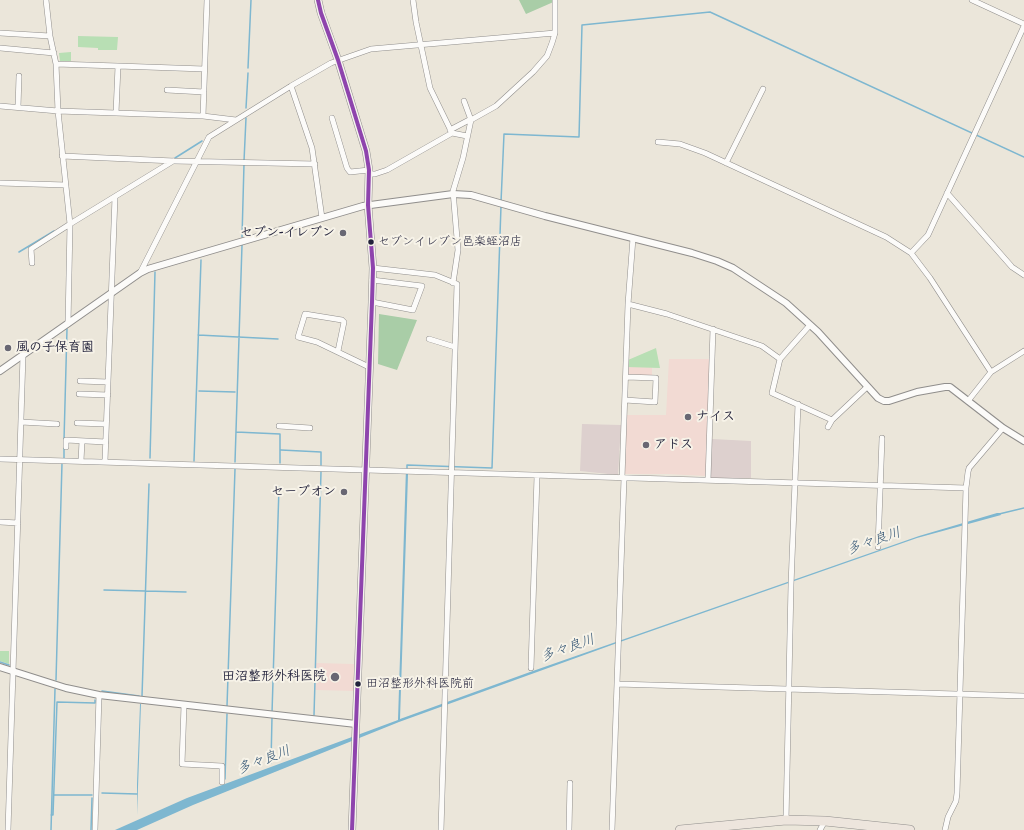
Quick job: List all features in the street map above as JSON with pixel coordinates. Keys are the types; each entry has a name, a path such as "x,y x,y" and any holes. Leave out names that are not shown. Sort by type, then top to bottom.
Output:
{"highway":[{"path":"680,830 786,820 825,821 910,830"}],"main road":[{"path":"318,0 366,151 369,172 368,205 372,268 372,302 352,830"}],"street":[{"path":"46,0 50,36 56,64 58,111 70,224 68,324"},
{"path":"203,116 207,0"},
{"path":"413,0 420,45 430,88 451,131 467,136"},
{"path":"332,118 347,168 350,172 369,172 375,174 386,170 471,119 496,106 533,72 547,56 552,43 555,33 555,0"},
{"path":"911,253 928,235 1024,25 972,0"},
{"path":"0,32 50,36"},
{"path":"140,273 209,137 292,86 338,60 371,49 555,33"},
{"path":"0,48 54,53"},
{"path":"56,64 204,68"},
{"path":"116,113 118,66"},
{"path":"18,108 19,76"},
{"path":"292,86 312,148 322,218"},
{"path":"726,163 763,89"},
{"path":"167,90 204,92"},
{"path":"453,283 458,250 453,191 463,158 471,119 464,101"},
{"path":"0,106 58,111 203,116 236,120"},
{"path":"658,142 680,144 705,153 886,237 911,253 934,284 991,372"},
{"path":"62,156 174,161 315,164"},
{"path":"32,263 30,249 174,161"},
{"path":"0,184 66,185"},
{"path":"947,193 1012,267 1024,275"},
{"path":"0,371 140,273 164,264 368,205 454,194 471,195 545,216 705,257 733,268 786,303 810,325 878,398 884,401 889,401 917,392 950,387 1003,428 1024,441"},
{"path":"105,461 115,197"},
{"path":"612,830 628,304 633,238"},
{"path":"372,268 435,275 457,284 441,830"},
{"path":"372,280 422,286 413,310 372,302"},
{"path":"628,304 667,314 762,346 780,359"},
{"path":"338,351 344,322 342,320 305,314 298,337 317,342 370,366"},
{"path":"810,325 780,359 772,393 832,420"},
{"path":"708,480 713,329"},
{"path":"429,339 455,347"},
{"path":"968,401 991,372 1024,351"},
{"path":"8,830 23,355"},
{"path":"625,400 655,402 656,378 626,377"},
{"path":"80,380 108,382"},
{"path":"828,427 832,420 867,387"},
{"path":"79,394 108,395"},
{"path":"786,820 790,689 791,585 798,404"},
{"path":"21,422 57,424"},
{"path":"77,423 106,424"},
{"path":"279,426 310,428"},
{"path":"945,830 948,817 956,801 957,793 966,488 969,468 1003,428"},
{"path":"878,547 882,438"},
{"path":"66,447 66,440 106,442"},
{"path":"81,461 82,441"},
{"path":"0,459 966,488"},
{"path":"531,668 537,476"},
{"path":"0,522 18,523"},
{"path":"0,667 66,688 99,696 356,724"},
{"path":"617,684 1024,696"},
{"path":"94,830 99,696"},
{"path":"184,705 182,764 222,766 222,782"},
{"path":"569,830 570,783"},
{"path":"820,830 825,821"}],"shaded area":[{"path":"669,359 710,359 706,476 625,474 626,415 666,415"},
{"path":"627,367 652,367 652,378 628,376"},
{"path":"582,424 621,425 618,475 580,471"},
{"path":"712,439 751,441 751,478 710,478"},
{"name":"田沼整形外科医院","path":"316,663 354,664 354,691 315,690"}],"green space":[{"path":"519,0 558,0 526,14"},
{"path":"78,36 118,37 117,50 98,50 98,48 78,47"},
{"path":"71,52 71,61 60,61 59,53"},
{"path":"379,314 417,320 397,370 378,364"},
{"path":"656,348 660,368 627,367 628,360"},
{"path":"0,651 9,651 9,664 0,661"}],"water":[{"path":"406,468 408,468 408,475 400,719 919,536 997,513 1000,513 1001,515 917,538 620,642 399,722 193,805 137,830 115,830 187,798 398,720"},
{"path":"141,704 137,815 137,784"}],"waterway":[{"path":"248,68 251,0"},
{"path":"501,202 504,134 579,137 582,25 710,12 1024,157"},
{"path":"246,108 248,73"},
{"path":"244,161 246,118"},
{"path":"175,158 202,141"},
{"path":"242,237 244,164"},
{"path":"407,469 407,465 492,468 501,206"},
{"path":"19,252 54,231"},
{"path":"235,462 242,245"},
{"path":"194,461 201,260"},
{"path":"150,458 155,272"},
{"path":"64,440 67,329"},
{"path":"198,335 278,339"},
{"path":"199,391 235,392"},
{"path":"236,432 280,434 280,463"},
{"path":"64,448 64,458"},
{"path":"281,450 321,452 321,465"},
{"path":"56,680 62,463"},
{"path":"227,706 235,469"},
{"path":"314,715 321,472"},
{"path":"142,696 149,484"},
{"path":"272,713 279,487"},
{"name":"多々良川","path":"999,514 1024,508"},
{"path":"104,590 186,592"},
{"path":"0,662 9,665"},
{"path":"51,830 55,689"},
{"path":"102,691 139,696"},
{"path":"51,815 53,815 57,702 95,703 95,700"},
{"path":"225,779 227,714"},
{"path":"271,763 272,717"},
{"path":"102,793 137,794"},
{"path":"54,795 92,795"},
{"path":"91,830 92,798"}],"transit line":[{"path":"318,0 366,151 369,170 368,205 373,268 352,830"}],"place":[{"name":"セブン-イレブン","path":"343,233"},
{"name":"セブンイレブン邑楽蛭沼店","path":"371,242"},
{"name":"風の子保育園","path":"8,348"},
{"name":"ナイス","path":"688,417"},
{"name":"アドス","path":"646,445"},
{"name":"セーブオン","path":"344,492"},
{"name":"田沼整形外科医院","path":"335,677"},
{"name":"田沼整形外科医院前","path":"358,684"}]}
